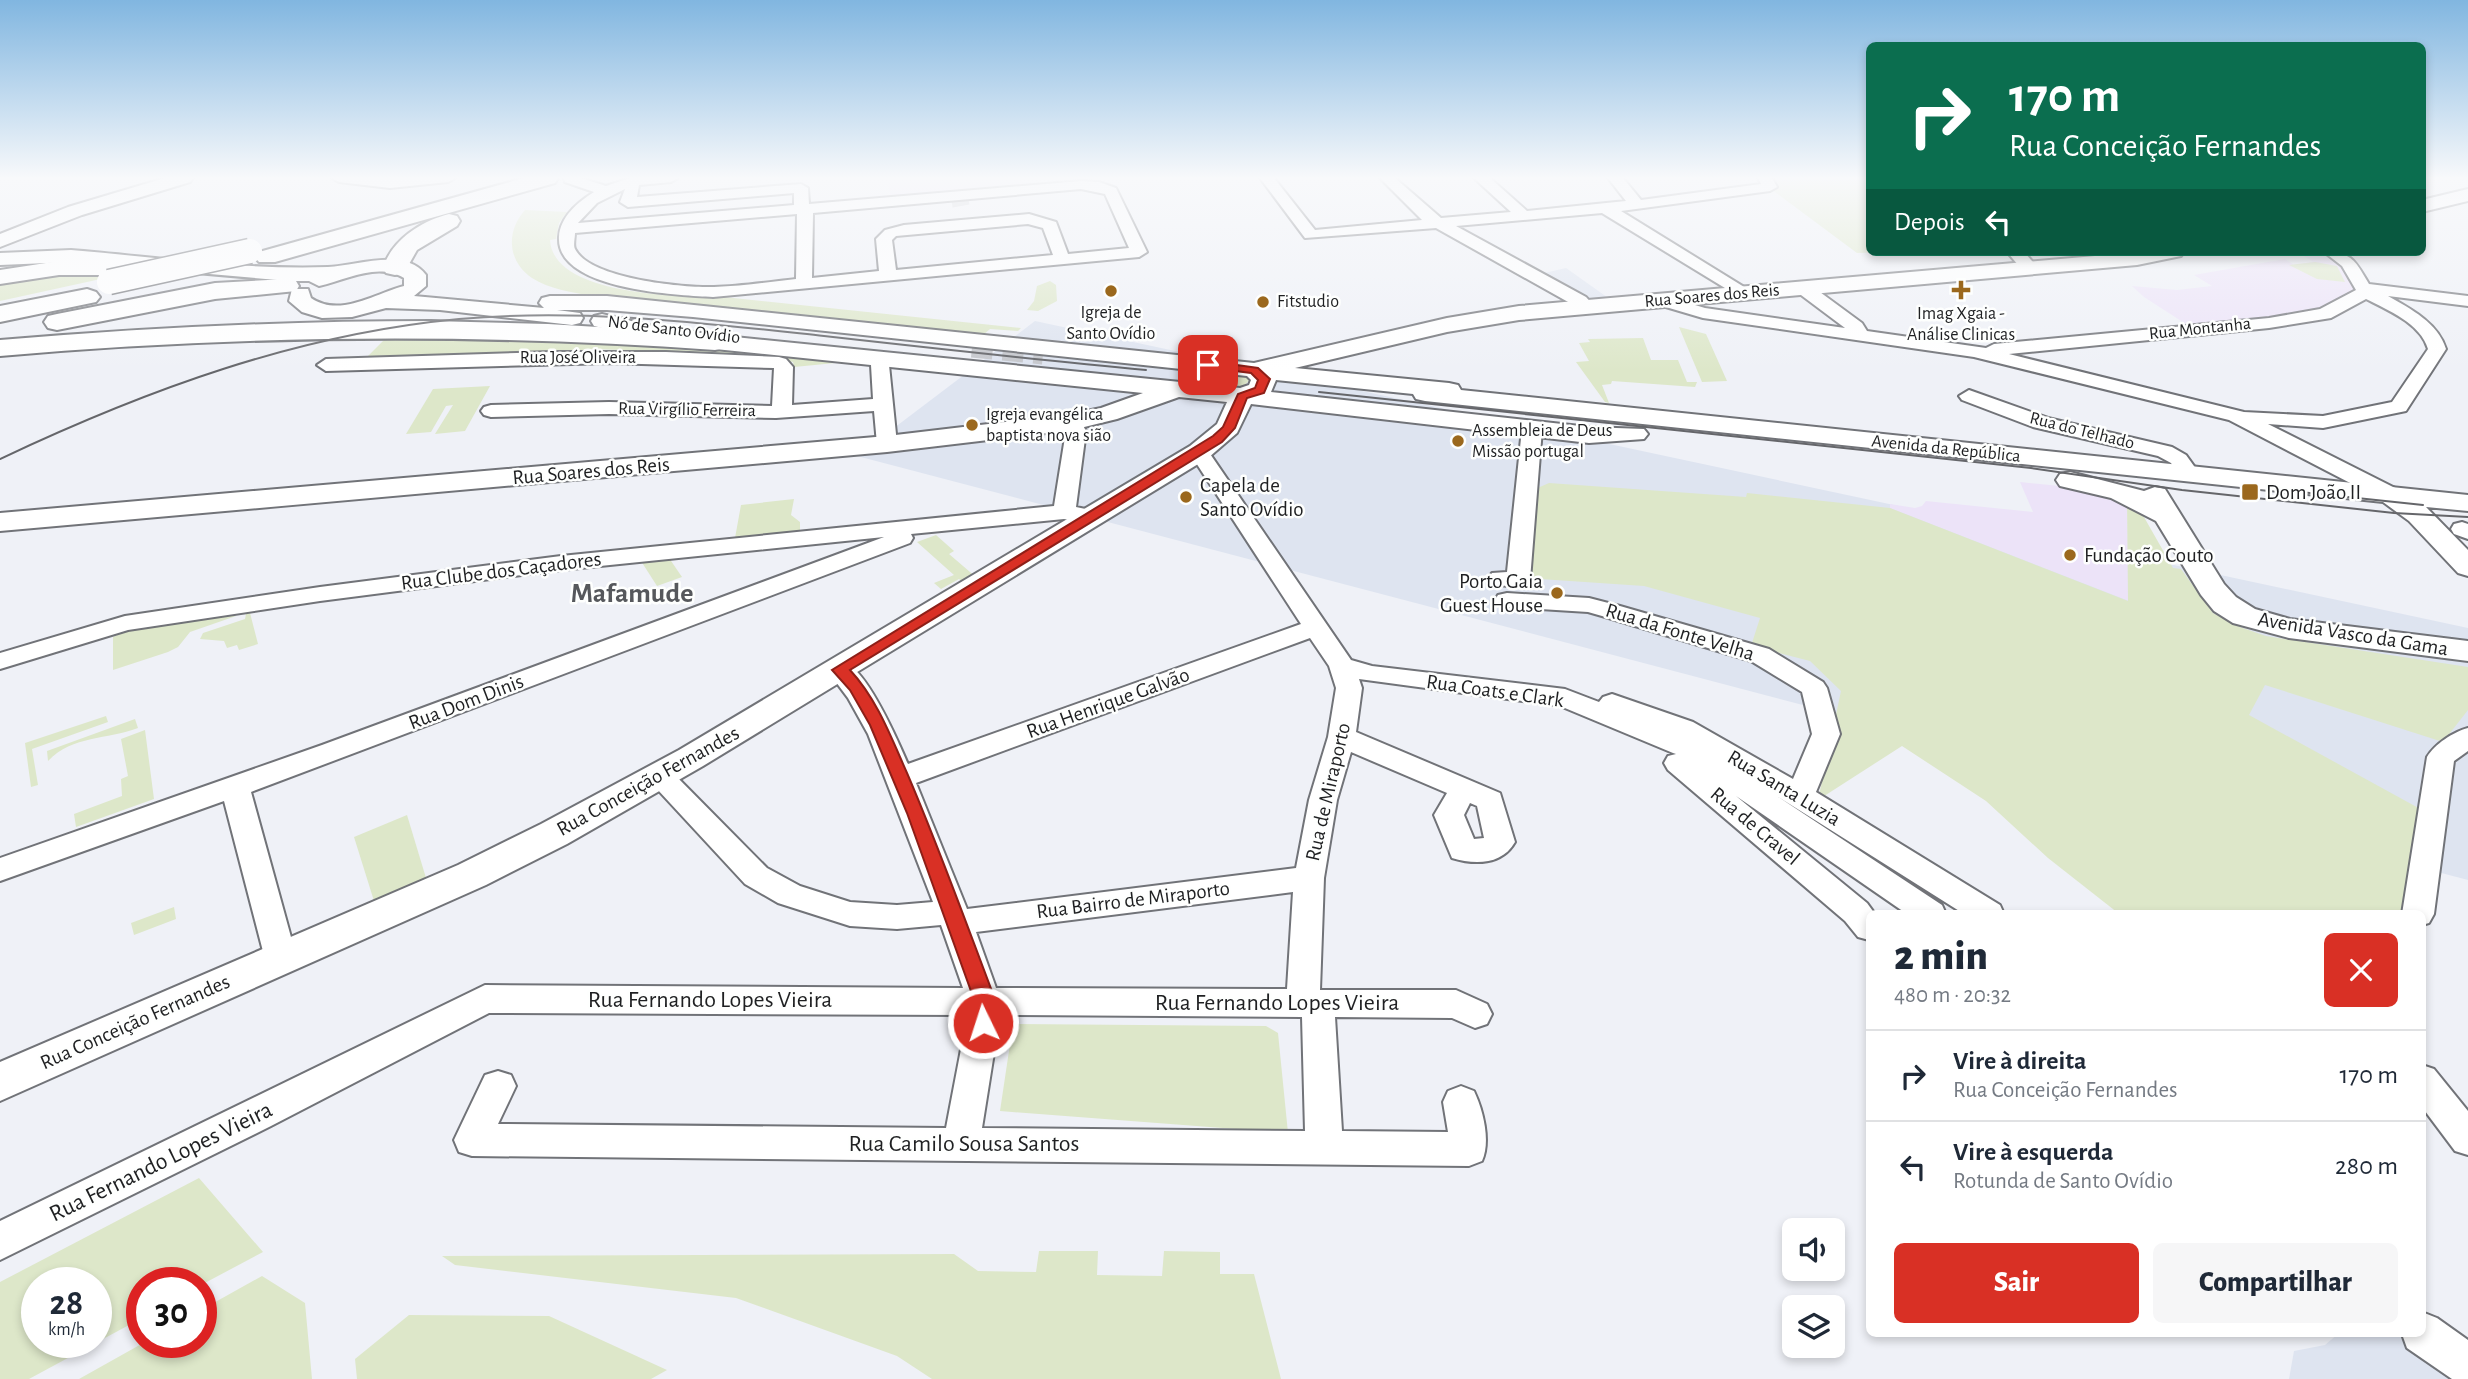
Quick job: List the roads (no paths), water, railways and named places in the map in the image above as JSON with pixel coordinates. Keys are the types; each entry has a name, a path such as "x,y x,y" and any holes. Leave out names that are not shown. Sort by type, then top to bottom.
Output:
{"highway":[{"path":"0,304 113,275 259,254 298,242"},
{"path":"0,314 145,285 305,242"},
{"path":"395,268 399,254 415,242"},
{"path":"0,276 59,268 113,275"},
{"path":"0,334 215,290 294,290"},
{"path":"0,348 550,309"},
{"path":"254,331 494,330 715,342"}],"main road":[{"path":"0,259 71,256 289,275 395,268 415,275 415,286"},
{"name":"Rua Soares dos Reis","path":"1255,370 1447,325 1519,313 2153,256"},
{"path":"0,270 45,264 113,275 294,290 338,273"},
{"path":"294,290 302,304 319,310 353,310 387,302 415,286 550,309 607,303 693,310 1591,405 1642,426"},
{"name":"Nó de Santo Ovídio","path":"387,302 550,309 967,354 688,333 602,321 550,309"},
{"path":"602,321 652,333 715,342 1243,396 1589,435 1642,426"},
{"path":"1345,348 1340,366 1359,381"},
{"path":"1175,389 1168,378 1171,372 1189,363"},
{"name":"Rua Conceição Fernandes","path":"0,1082 472,875 659,776 840,670 1078,514 1199,452 1228,428 1243,396 1260,390 1264,379 1255,370"},
{"name":"Rua Soares dos Reis","path":"0,522 887,444 1072,422 1147,401 1175,389"},
{"name":"Avenida da República","path":"1419,402 1642,426 2072,480 2122,491 2145,500 2167,515"},
{"name":"Avenida da República","path":"1642,426 2160,470 2389,494 2464,534"},
{"name":"Avenida Vasco da Gama","path":"2160,470 2149,476 2149,486 2212,589 2225,604 2244,616 2289,628 2467,652"},
{"path":"2389,494 2419,515 2464,534"}],"street":[{"path":"566,242 573,259 595,272 646,287 713,292 1139,252 1135,242"},
{"path":"804,284 805,242"},
{"path":"884,242 888,276"},
{"path":"1056,242 1062,259"},
{"path":"1476,242 1580,301 1586,307"},
{"path":"1660,242 1743,294"},
{"path":"2019,256 2031,269"},
{"path":"1665,300 1703,313 1974,351 2236,416 2309,422 2399,407 2437,349 2436,340 2426,328 2369,293 2348,262 2338,256"},
{"path":"1803,288 1856,327 1860,335"},
{"path":"2369,293 2464,300"},
{"name":"Rua Montanha","path":"1974,351 2269,323 2325,314 2369,293"},
{"name":"Rua José Oliveira","path":"326,365 514,358 642,358 779,363 784,367 782,411"},
{"path":"880,365 887,444"},
{"name":"Rua do Telhado","path":"1969,396 2042,423 2165,451 2179,460 2188,473"},
{"name":"Rua Virgílio Ferreira","path":"491,411 609,408 782,411 884,404"},
{"path":"2236,416 2389,494"},
{"path":"1072,422 1076,431 1078,514"},
{"path":"2301,449 2301,437 2309,422"},
{"name":"Rua da Fonte Velha","path":"1532,429 1518,580 1503,589 1590,605 1760,655 1814,688 1826,734 1800,796"},
{"path":"1199,452 1342,666"},
{"name":"Rua Clube dos Caçadores","path":"0,661 113,626 174,614 561,563 929,526 1078,514"},
{"name":"Rua Dom Dinis","path":"0,870 235,787 929,526"},
{"name":"Rua Henrique Galvão","path":"900,778 1316,627"},
{"name":"Rua Coats e Clark","path":"1342,666 1371,674 1565,698 1683,746 1925,910"},
{"name":"Rua de Miraporto","path":"1324,1147 1310,1004 1309,878 1323,800 1342,737 1349,688 1342,666"},
{"path":"840,670 857,688 878,725 955,917 983,1001 983,1023 961,1144"},
{"name":"Rua Santa Luzia","path":"1565,698 1618,705 1684,728 1800,796 1983,910"},
{"name":"Rua de Cravel","path":"1636,729 1767,835 1856,912 1866,924"},
{"path":"1342,737 1464,788"},
{"path":"2419,910 2441,757 2468,737"},
{"name":"Rua Bairro de Miraporto","path":"659,776 757,876 789,895 850,914 955,917 1309,878"},
{"path":"235,787 281,959"},
{"name":"Rua Fernando Lopes Vieira","path":"0,1241 258,1115 485,999 1456,1004 1475,1014"},
{"path":"2426,1085 2468,1139"},
{"name":"Rua Camilo Sousa Santos","path":"498,1086 472,1140 1469,1149 1461,1102"},
{"path":"2426,1336 2468,1365"}],"tunnel":[{"path":"972,347 1043,354"}],"tram line":[{"path":"0,459 111,410 224,369 340,337 459,319 550,315 642,318 1146,370"},
{"path":"1319,392 2031,468 2182,490 2394,513 2468,517"},
{"path":"2291,491 2423,505"}],"place":[{"name":"Imag Xgaia - Análise Clinicas","path":"1961,290"},
{"name":"Igreja de Santo Ovídio","path":"1111,291"},
{"name":"Fitstudio","path":"1263,302"},
{"name":"Igreja evangélica baptista nova sião","path":"972,425"},
{"name":"Assembleia de Deus Missão portugal","path":"1458,441"},
{"name":"Dom João II","path":"2250,492"},
{"name":"Capela de Santo Ovídio","path":"1186,497"},
{"name":"Fundação Couto","path":"2070,555"},
{"name":"Porto Gaia Guest House","path":"1557,593"}],"district":[{"name":"Mafamude","path":"632,594"}]}
